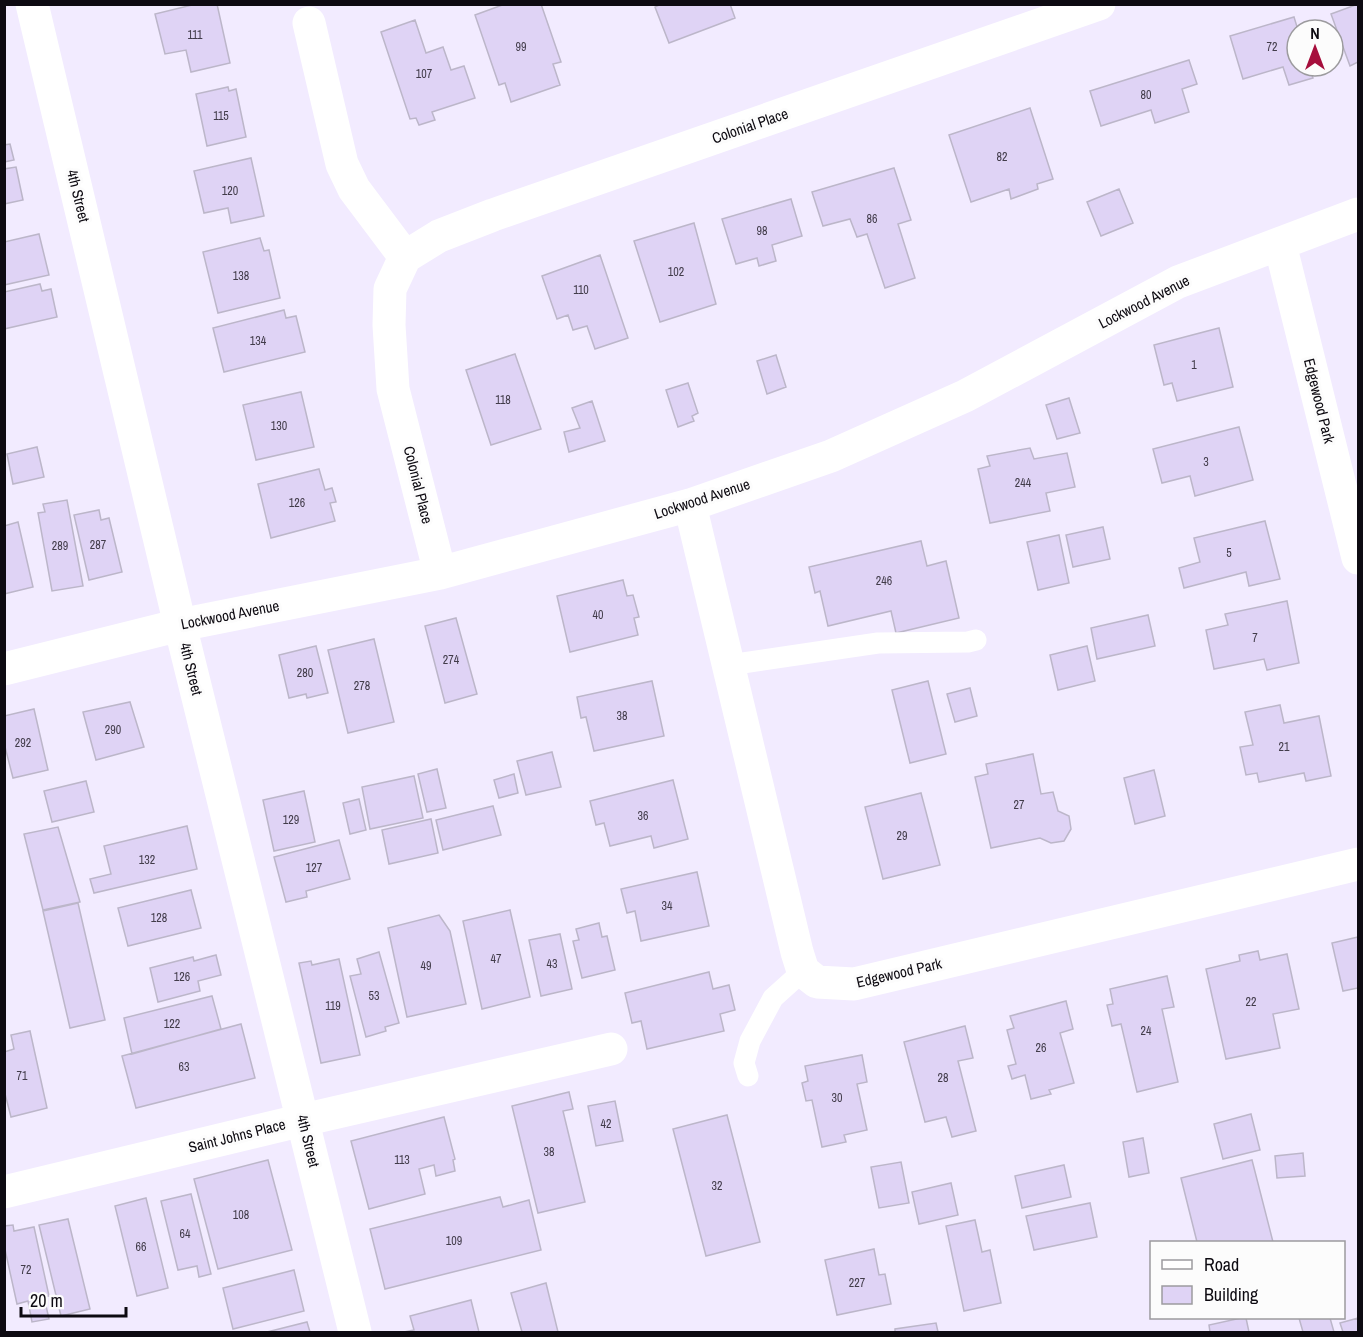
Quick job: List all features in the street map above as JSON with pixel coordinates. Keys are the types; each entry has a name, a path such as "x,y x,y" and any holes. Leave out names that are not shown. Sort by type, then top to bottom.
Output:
{"street":[{"name":"4th Street","path":"32,4 180,625 355,1332"},
{"name":"Colonial Place","path":"440,573 393,389 389,325 390,289 405,257 439,236 493,214 1099,4"},
{"path":"309,23 342,164 354,189 405,257"},
{"name":"Lockwood Avenue","path":"4,669 180,625 440,573 690,505 831,456 965,396 1178,282 1359,214"},
{"name":"Edgewood Park","path":"1280,244 1359,558"},
{"path":"690,505 803,971"},
{"name":"Edgewood Park","path":"803,971 817,982 854,984 1359,864"},
{"name":"Saint Johns Place","path":"4,1192 611,1049"}],"lane":[{"path":"729,665 878,643 976,640"},
{"path":"748,1076 744,1063 750,1041 773,998 803,971"}],"building":[{"path":"196,4 217,4 230,63 191,72 186,50 165,54 155,14"},
{"path":"505,4 541,4 561,62 553,64 560,85 511,102 505,83 499,85 475,15"},
{"path":"661,4 730,4 735,18 669,43 655,7"},
{"path":"1358,4 1358,62 1350,66 1345,52 1345,18 1332,18 1331,14"},
{"path":"415,20 426,53 443,47 451,70 464,66 475,98 432,112 435,120 419,125 416,118 410,119 381,32"},
{"path":"1285,20 1285,73 1283,67 1243,79 1230,36"},
{"path":"1189,60 1197,84 1182,89 1189,112 1155,123 1151,110 1101,126 1090,91"},
{"path":"1287,78 1313,78 1289,85"},
{"path":"228,87 229,91 236,89 246,137 207,146 196,94"},
{"path":"1030,108 1053,179 1037,184 1038,189 1011,199 1009,189 971,202 949,135"},
{"path":"10,144 14,160 4,162 4,145"},
{"path":"251,158 264,216 231,223 228,208 204,213 194,171"},
{"path":"16,167 23,200 4,204 4,169"},
{"path":"894,168 911,220 898,224 915,278 885,288 867,234 857,237 850,219 823,226 812,192"},
{"path":"1119,189 1133,223 1101,236 1087,202"},
{"path":"791,199 802,236 772,245 776,261 759,266 757,258 736,264 722,219"},
{"path":"694,223 716,304 660,322 634,241"},
{"path":"39,234 49,275 4,285 4,242"},
{"path":"260,238 264,251 269,250 280,298 218,313 203,252"},
{"path":"600,255 628,338 595,349 587,326 573,330 568,315 557,319 542,276"},
{"path":"40,284 42,291 51,289 57,317 4,329 4,292"},
{"path":"284,310 286,318 296,316 305,352 224,372 213,328"},
{"path":"1219,328 1233,387 1177,401 1172,383 1164,385 1154,345"},
{"path":"515,354 541,429 491,445 466,370"},
{"path":"776,355 786,387 767,394 757,361"},
{"path":"688,383 698,413 692,416 694,421 678,427 666,390"},
{"path":"301,392 314,447 256,460 243,405"},
{"path":"1069,398 1080,433 1057,439 1046,405"},
{"path":"592,401 605,441 569,452 564,432 580,428 572,408"},
{"path":"1239,427 1253,480 1195,496 1190,476 1162,483 1153,449"},
{"path":"37,447 44,477 13,484 7,454"},
{"path":"1030,448 1034,459 1067,453 1075,487 1046,493 1050,511 990,523 978,469 990,466 987,456"},
{"path":"319,469 325,490 332,488 336,502 330,503 335,521 271,538 258,484"},
{"path":"67,500 83,586 52,591 38,513 45,512 43,504"},
{"path":"99,510 101,520 109,518 122,572 89,580 74,515"},
{"path":"1265,521 1280,579 1249,586 1246,572 1184,588 1179,568 1200,562 1194,538"},
{"path":"18,522 33,587 4,594 4,526"},
{"path":"1103,527 1110,559 1073,567 1066,535"},
{"path":"1059,535 1069,583 1038,590 1027,542"},
{"path":"921,541 927,566 946,561 959,618 896,633 891,611 828,626 820,591 815,593 809,567"},
{"path":"623,580 627,596 633,595 639,617 634,618 638,635 570,652 557,596"},
{"path":"1287,601 1299,663 1267,670 1264,659 1214,669 1206,630 1228,625 1225,614"},
{"path":"1148,615 1155,646 1097,659 1091,628"},
{"path":"456,618 477,694 445,703 425,626"},
{"path":"374,639 394,722 348,733 328,650"},
{"path":"316,646 328,693 307,698 306,694 289,698 279,655"},
{"path":"1087,646 1095,681 1058,690 1050,655"},
{"path":"652,681 664,736 594,751 586,717 581,718 577,697"},
{"path":"928,681 946,754 910,763 892,690"},
{"path":"970,688 977,716 955,722 947,694"},
{"path":"130,702 144,747 96,760 83,712"},
{"path":"1280,705 1284,723 1319,716 1331,776 1306,781 1304,773 1259,782 1257,773 1246,775 1240,747 1253,745 1245,712"},
{"path":"34,709 48,770 13,778 4,743 4,716"},
{"path":"552,752 561,787 526,795 517,761"},
{"path":"1033,754 1041,794 1053,792 1058,811 1069,816 1071,829 1064,841 1051,843 1040,838 991,848 975,777 988,774 986,764"},
{"path":"437,769 446,808 427,812 418,774"},
{"path":"1154,770 1165,816 1135,824 1124,778"},
{"path":"514,774 518,793 499,798 494,780"},
{"path":"414,776 423,818 370,829 362,787"},
{"path":"673,780 688,839 654,848 651,836 610,846 604,823 596,825 590,801"},
{"path":"86,781 94,812 52,822 44,791"},
{"path":"304,791 315,842 274,851 263,800"},
{"path":"921,793 940,865 883,879 865,807"},
{"path":"359,799 366,830 350,834 343,803"},
{"path":"493,806 501,835 443,850 436,820"},
{"path":"431,819 438,853 389,864 382,830"},
{"path":"187,826 197,869 94,893 90,879 111,874 104,846"},
{"path":"58,827 80,902 43,910 24,834"},
{"path":"339,840 350,879 306,891 307,897 286,902 274,857"},
{"path":"697,872 709,926 641,941 635,911 627,913 621,889"},
{"path":"191,890 201,928 128,946 118,908"},
{"path":"78,903 105,1020 70,1028 43,911"},
{"path":"510,910 530,997 482,1009 463,921"},
{"path":"439,915 450,931 466,1004 407,1017 388,928"},
{"path":"599,923 602,937 607,936 615,970 582,978 573,941 579,940 576,929"},
{"path":"560,934 572,989 541,996 529,940"},
{"path":"1358,937 1358,988 1343,991 1332,943"},
{"path":"1258,951 1260,960 1287,954 1299,1009 1273,1014 1280,1048 1226,1059 1206,969 1240,961 1239,955"},
{"path":"379,952 399,1023 385,1027 386,1031 366,1037 350,976 361,974 357,959"},
{"path":"216,955 221,975 198,981 200,991 158,1002 150,968 193,957 194,961"},
{"path":"339,959 360,1055 321,1063 299,963 311,961 312,965"},
{"path":"709,972 713,989 729,985 735,1010 720,1014 724,1031 647,1049 641,1021 632,1023 625,993"},
{"path":"1167,976 1174,1007 1162,1009 1178,1082 1137,1092 1121,1024 1112,1026 1107,1005 1113,1004 1110,989"},
{"path":"212,996 221,1029 132,1054 124,1018"},
{"path":"1066,1001 1073,1029 1060,1033 1074,1083 1049,1090 1051,1094 1031,1099 1025,1075 1012,1079 1008,1066 1016,1064 1007,1030 1014,1028 1010,1016"},
{"path":"241,1024 255,1078 136,1108 122,1056"},
{"path":"965,1026 973,1058 958,1061 976,1131 952,1137 946,1117 925,1122 904,1042"},
{"path":"30,1031 47,1108 11,1117 4,1090 4,1052 14,1049 11,1035"},
{"path":"862,1055 867,1082 857,1084 867,1130 844,1135 846,1142 822,1147 812,1100 806,1101 802,1083 808,1081 805,1066"},
{"path":"569,1092 573,1109 563,1111 585,1202 538,1213 512,1106"},
{"path":"615,1101 623,1141 596,1146 588,1106"},
{"path":"1251,1114 1260,1150 1223,1159 1214,1124"},
{"path":"727,1115 760,1242 706,1256 673,1129"},
{"path":"444,1117 455,1159 453,1160 455,1171 436,1176 434,1165 419,1169 425,1194 369,1209 351,1141"},
{"path":"1143,1138 1149,1173 1129,1177 1123,1142"},
{"path":"1303,1153 1305,1176 1277,1178 1275,1156"},
{"path":"268,1160 292,1250 218,1269 194,1179"},
{"path":"1252,1160 1273,1241 1197,1241 1181,1178"},
{"path":"901,1162 909,1203 879,1208 871,1167"},
{"path":"1064,1165 1071,1197 1022,1208 1015,1176"},
{"path":"951,1183 958,1215 919,1224 912,1192"},
{"path":"191,1194 211,1274 199,1277 197,1266 178,1270 161,1201"},
{"path":"500,1197 503,1207 529,1200 541,1250 385,1289 370,1229"},
{"path":"146,1198 168,1288 137,1296 115,1206"},
{"path":"1090,1203 1097,1237 1034,1250 1026,1216"},
{"path":"68,1219 90,1309 61,1316 39,1225"},
{"path":"975,1220 982,1252 990,1250 1001,1303 964,1311 946,1226"},
{"path":"13,1225 14,1231 34,1227 49,1296 44,1297 49,1319 32,1322 28,1301 17,1304 4,1245 4,1226"},
{"path":"874,1249 879,1275 885,1274 891,1304 837,1315 825,1260"},
{"path":"294,1270 304,1311 233,1329 223,1288"},
{"path":"546,1283 558,1332 522,1332 511,1293"},
{"path":"471,1300 479,1332 404,1332 414,1330 410,1316"},
{"path":"1358,1318 1358,1332 1343,1332 1340,1323"},
{"path":"1246,1319 1249,1332 1210,1332 1209,1325"},
{"path":"1299,1319 1330,1319 1334,1332 1303,1332"},
{"path":"307,1322 310,1332 267,1332"},
{"path":"936,1323 938,1332 895,1332 895,1329"}]}
